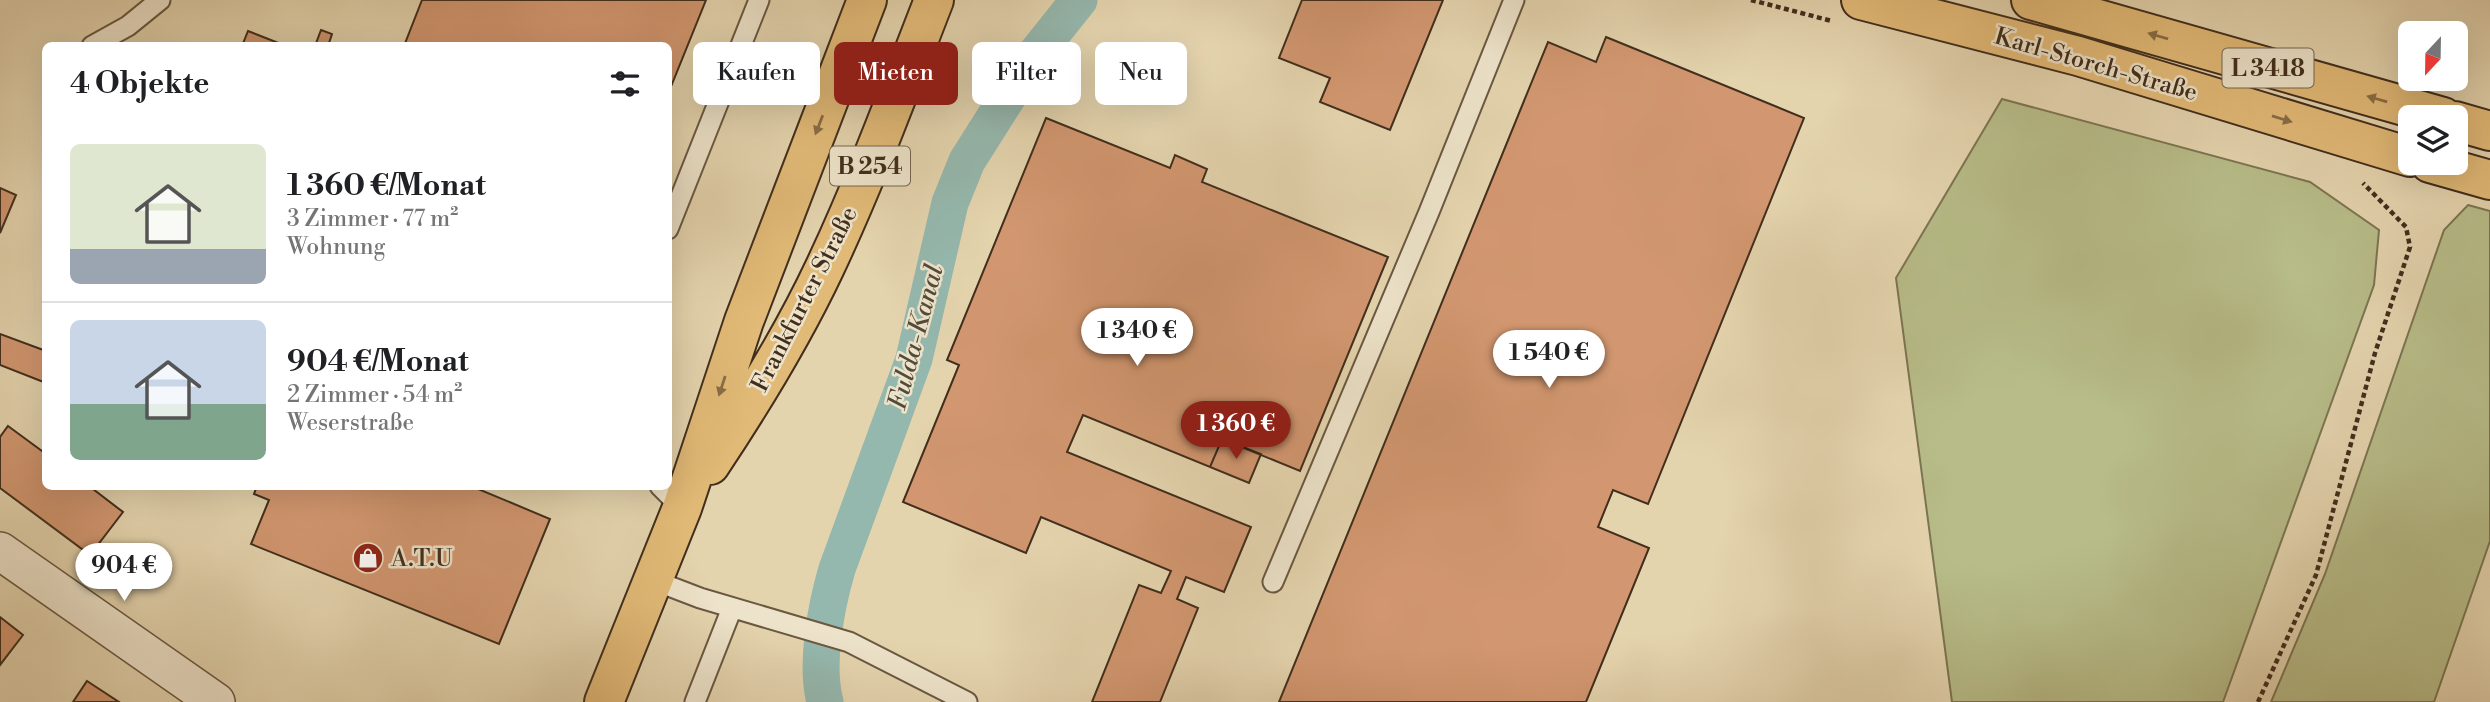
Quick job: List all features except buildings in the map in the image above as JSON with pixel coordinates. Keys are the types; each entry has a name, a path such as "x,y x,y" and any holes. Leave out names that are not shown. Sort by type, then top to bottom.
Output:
{"main road":[{"name":"Frankfurter Straße","path":"604,702 653,580 671,497 744,321 867,0"},
{"name":"Frankfurter Straße","path":"671,497 741,418 824,269 863,182 934,0"},
{"name":"Karl-Storch-Straße","path":"1861,0 2078,56 2398,153"},
{"name":"Karl-Storch-Straße","path":"2031,0 2401,105"},
{"path":"2468,125 2490,131"},
{"path":"2468,174 2488,180"}],"street":[{"path":"0,551 216,702"}],"lane":[{"path":"99,42 128,26 160,0"},
{"path":"672,219 759,0"},
{"path":"1273,582 1429,212 1514,0"},
{"path":"653,580 732,608 849,642 967,702"},
{"path":"695,702 732,608"}],"path":[{"path":"2258,702 2316,575 2375,353 2410,247 2406,227 2373,196"}],"green space":[{"path":"2002,99 2310,182 2379,230 2374,285 2223,702 1952,702 1896,278"},
{"path":"2468,205 2490,211 2490,541 2434,702 2271,702 2325,574 2444,230"}],"waterway":[{"name":"Fulda-Kanal","path":"825,702 822,653 833,584 914,359 950,203 967,161 1031,60 1079,0"}],"place":[{"name":"A.T.U","path":"368,558"}]}
